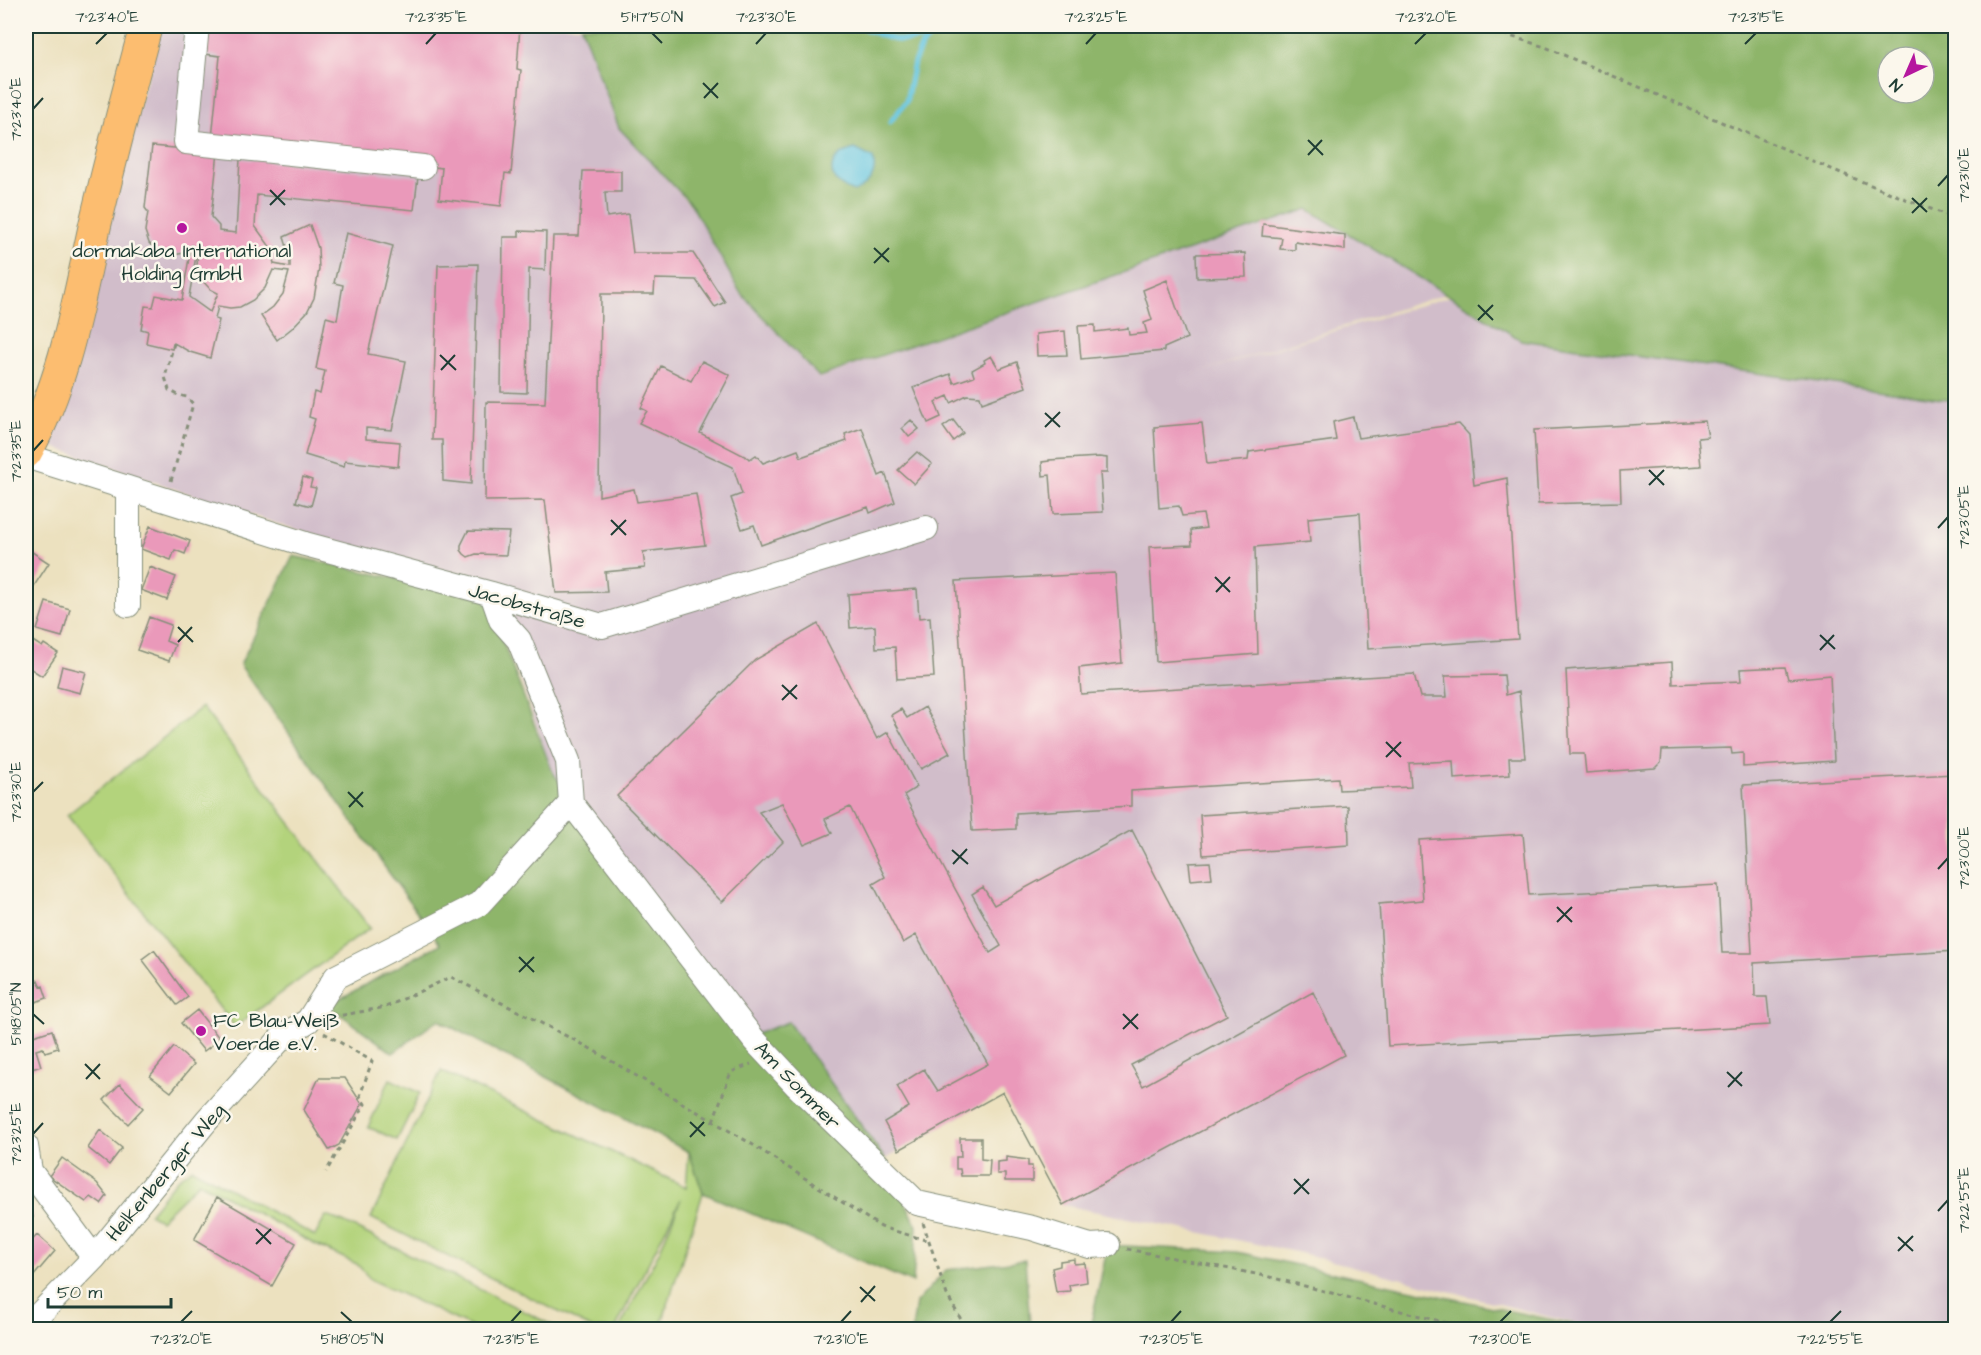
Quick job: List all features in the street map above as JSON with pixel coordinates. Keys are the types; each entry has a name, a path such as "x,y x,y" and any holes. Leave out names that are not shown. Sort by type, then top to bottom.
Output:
{"main road":[{"path":"26,454 42,421 61,371 112,150 146,26"}],"street":[{"path":"197,26 186,142 423,167"},
{"name":"Jacobstraße","path":"26,454 305,544 602,626 926,528"},
{"path":"128,488 128,605"},
{"path":"307,1022 336,976 479,904 571,802 568,761 519,640 501,620 492,594"},
{"name":"Am Sommer","path":"571,802 754,1040 797,1086 916,1203"},
{"name":"Helkenberger Weg","path":"26,1328 94,1257 219,1106 284,1035 307,1022"},
{"path":"26,1146 30,1171 94,1257"},
{"path":"916,1203 1032,1228 1090,1246 1108,1245"}],"path":[{"path":"1478,26 1545,47 1848,176 1956,219"},
{"path":"165,500 193,404 187,397 169,390 165,377 174,344"},
{"path":"307,1022 386,1007 451,977 586,1046 713,1121 881,1227 929,1241"},
{"path":"307,1022 372,1062 360,1096 365,1104 326,1172"},
{"path":"713,1121 731,1072 770,1057"},
{"path":"916,1203 946,1295 967,1329"},
{"path":"1108,1245 1266,1276 1474,1329"}],"shaded area":[{"path":"161,26 582,26 619,128 692,207 739,292 819,378 1308,209 1446,294 1193,374 1451,296 1521,340 1955,401 1955,1329 1597,1329 1301,1253 1063,1205 1003,1092 885,1159 756,1034 553,773 489,587 272,522 50,446"}],"green space":[{"path":"581,26 1955,26 1955,401 1521,340 1308,209 819,377 740,292 691,204 619,128"},
{"path":"293,556 486,598 553,773 756,1034 788,1022 885,1159 917,1226 913,1283 703,1193 689,1152 438,1020 393,1053 328,1005 440,944 240,665"},
{"path":"202,707 370,928 235,1027 67,815"},
{"path":"441,1071 686,1187 689,1152 703,1193 660,1329 619,1329 660,1250 681,1199 615,1329 593,1329 371,1218"},
{"path":"390,1079 420,1093 397,1140 368,1127"},
{"path":"192,1168 315,1236 326,1216 343,1222 560,1329 476,1329 371,1280 357,1264 316,1245 199,1182 160,1220 149,1214 176,1180"},
{"path":"1108,1245 1237,1252 1594,1329 912,1330 916,1303 946,1270 1025,1260 1030,1325 1091,1323"}],"water":[{"path":"855,149 873,158 874,170 868,183 854,192 844,188 838,182 833,176 832,169 838,157"}],"building":[{"path":"207,26 520,26 517,69 521,70 511,174 505,173 501,206 439,199 442,168 212,139 220,56 205,54"},
{"path":"152,146 218,152 211,217 219,226 219,231 236,233 240,159 418,177 414,210 257,195 255,226 271,248 274,264 290,267 290,257 284,237 310,225 318,248 319,269 314,298 307,312 277,340 261,316 273,307 283,294 289,272 273,270 265,288 253,300 240,307 218,306 215,319 219,320 210,358 190,352 174,343 172,349 146,343 148,331 141,329 145,306 153,307 156,295 182,300 191,246 184,253 168,256 159,253 149,243 145,231 148,212 145,208","holes":["198,244 197,269 201,279 210,289 218,293 210,312 189,297"]},
{"path":"583,171 621,171 621,192 605,192 607,217 628,214 633,253 693,253 725,302 715,307 696,280 655,279 654,294 601,294 599,496 634,489 637,502 696,494 705,545 643,552 645,568 605,572 607,592 556,593 545,500 485,501 486,402 545,403 553,236 579,236"},
{"path":"1263,224 1345,235 1345,250 1295,242 1295,250 1280,249 1282,238 1262,236"},
{"path":"519,231 546,232 545,270 529,269 527,393 501,392 503,237 519,237"},
{"path":"346,233 393,246 368,354 406,361 392,430 366,428 366,439 400,442 398,467 345,461 344,467 305,455 315,419 309,417 314,392 320,394 325,371 316,369 326,317 337,320 343,285 334,283"},
{"path":"1245,253 1246,277 1197,278 1196,254"},
{"path":"478,264 471,484 443,481 442,440 432,440 438,265"},
{"path":"1167,280 1187,338 1164,348 1164,351 1081,359 1078,326 1095,325 1095,332 1128,328 1129,335 1147,333 1144,323 1152,320 1143,290"},
{"path":"1065,331 1067,355 1037,356 1036,334"},
{"path":"991,356 999,369 1017,362 1026,387 982,403 980,396 967,395 951,403 948,396 935,402 941,417 928,423 913,388 950,374 954,383 974,376 972,370 985,363 984,360"},
{"path":"702,361 730,375 700,433 750,459 756,455 763,463 798,450 801,457 847,441 845,434 862,428 879,476 885,473 895,502 870,513 868,507 761,545 754,525 742,529 731,498 742,494 733,467 639,423 647,411 641,408 661,366 691,381"},
{"path":"1353,417 1358,438 1459,424 1469,435 1474,485 1507,478 1518,639 1368,649 1360,513 1308,518 1310,542 1255,547 1258,654 1156,662 1149,547 1192,545 1191,530 1206,528 1203,514 1182,516 1179,506 1159,508 1154,427 1202,423 1207,464 1248,460 1249,452 1336,440 1333,422"},
{"path":"911,420 919,429 909,437 902,428"},
{"path":"953,420 963,433 953,441 943,427"},
{"path":"1705,421 1708,437 1698,438 1701,466 1620,471 1621,502 1538,504 1534,430"},
{"path":"917,452 932,464 914,484 898,470"},
{"path":"1107,458 1107,473 1100,473 1103,512 1053,514 1050,475 1043,476 1042,462"},
{"path":"303,477 312,480 310,487 316,488 311,506 296,502"},
{"path":"150,526 190,541 185,554 175,550 171,560 141,549"},
{"path":"468,531 509,532 506,555 476,554 468,557 461,550 461,545"},
{"path":"26,548 49,563 34,586 26,581"},
{"path":"150,567 176,577 167,600 141,590"},
{"path":"1115,573 1122,663 1079,668 1081,694 1414,674 1420,697 1447,697 1445,676 1504,675 1506,695 1519,691 1525,758 1509,758 1510,775 1454,779 1453,761 1409,763 1411,787 1339,790 1338,778 1131,791 1131,806 1016,813 1016,829 972,831 956,581"},
{"path":"917,589 919,618 930,617 934,677 897,679 895,647 876,648 875,626 850,628 848,594"},
{"path":"46,602 70,609 62,637 37,630"},
{"path":"149,617 171,625 166,641 175,645 169,661 137,650"},
{"path":"818,624 877,739 888,732 917,787 904,795 990,953 1001,946 972,894 983,887 994,905 1132,830 1227,1015 1131,1065 1143,1086 1313,992 1344,1055 1063,1205 1003,1092 899,1150 884,1122 909,1107 897,1086 924,1069 938,1091 988,1064 916,935 903,943 873,884 885,877 850,807 825,819 832,833 804,845 782,803 759,812 783,842 722,902 617,796 755,660"},
{"path":"28,638 58,653 42,676 28,667 26,670"},
{"path":"1672,662 1673,684 1741,681 1740,669 1785,667 1788,679 1830,675 1834,761 1743,767 1743,753 1732,754 1731,748 1662,750 1661,762 1655,768 1586,773 1584,754 1570,754 1566,670"},
{"path":"62,666 86,672 80,693 57,687"},
{"path":"925,707 950,753 921,769 891,715 901,709 907,718"},
{"path":"1954,774 1956,951 1754,963 1755,997 1767,997 1770,1025 1388,1046 1379,904 1423,900 1419,840 1523,834 1529,895 1718,885 1722,953 1752,953 1743,785"},
{"path":"1348,806 1349,845 1203,855 1200,815"},
{"path":"1210,862 1212,878 1191,880 1189,863"},
{"path":"26,947 32,964 26,966"},
{"path":"154,950 188,997 177,1005 142,959"},
{"path":"38,980 47,998 27,1005 34,1022 26,1026 26,985"},
{"name":"FC Blau-Weiß Voerde e.V.","path":"197,1010 220,1039 204,1051 181,1023"},
{"path":"52,1030 58,1048 45,1052 43,1048 36,1050 41,1066 26,1071 26,1046 29,1045 27,1038"},
{"path":"174,1047 194,1064 171,1092 150,1076"},
{"path":"319,1078 345,1078 362,1104 339,1145 329,1150 304,1110"},
{"path":"120,1084 143,1108 128,1124 104,1100"},
{"path":"100,1130 122,1148 109,1165 88,1148"},
{"path":"960,1138 981,1138 981,1159 990,1160 989,1176 961,1176 960,1169 956,1169 956,1157 961,1157"},
{"path":"1006,1157 1028,1160 1028,1166 1032,1166 1032,1181 1005,1181 1005,1174 997,1174 997,1162 1006,1161"},
{"path":"62,1158 97,1183 107,1196 101,1204 91,1197 86,1202 49,1176"},
{"path":"217,1197 296,1243 272,1286 194,1240"},
{"path":"26,1204 33,1217 26,1221"},
{"path":"37,1235 55,1251 26,1285 26,1247"},
{"path":"1074,1259 1074,1264 1085,1263 1087,1282 1069,1285 1070,1291 1056,1292 1052,1268 1060,1266 1060,1261"}],"waterway":[{"path":"890,122 906,102 914,62 922,45 942,26"},
{"path":"865,29 895,40 927,37"}],"place":[{"name":"dormakaba International Holding GmbH","path":"182,228"},
{"name":"FC Blau-Weiß Voerde e.V.","path":"201,1031"}]}
